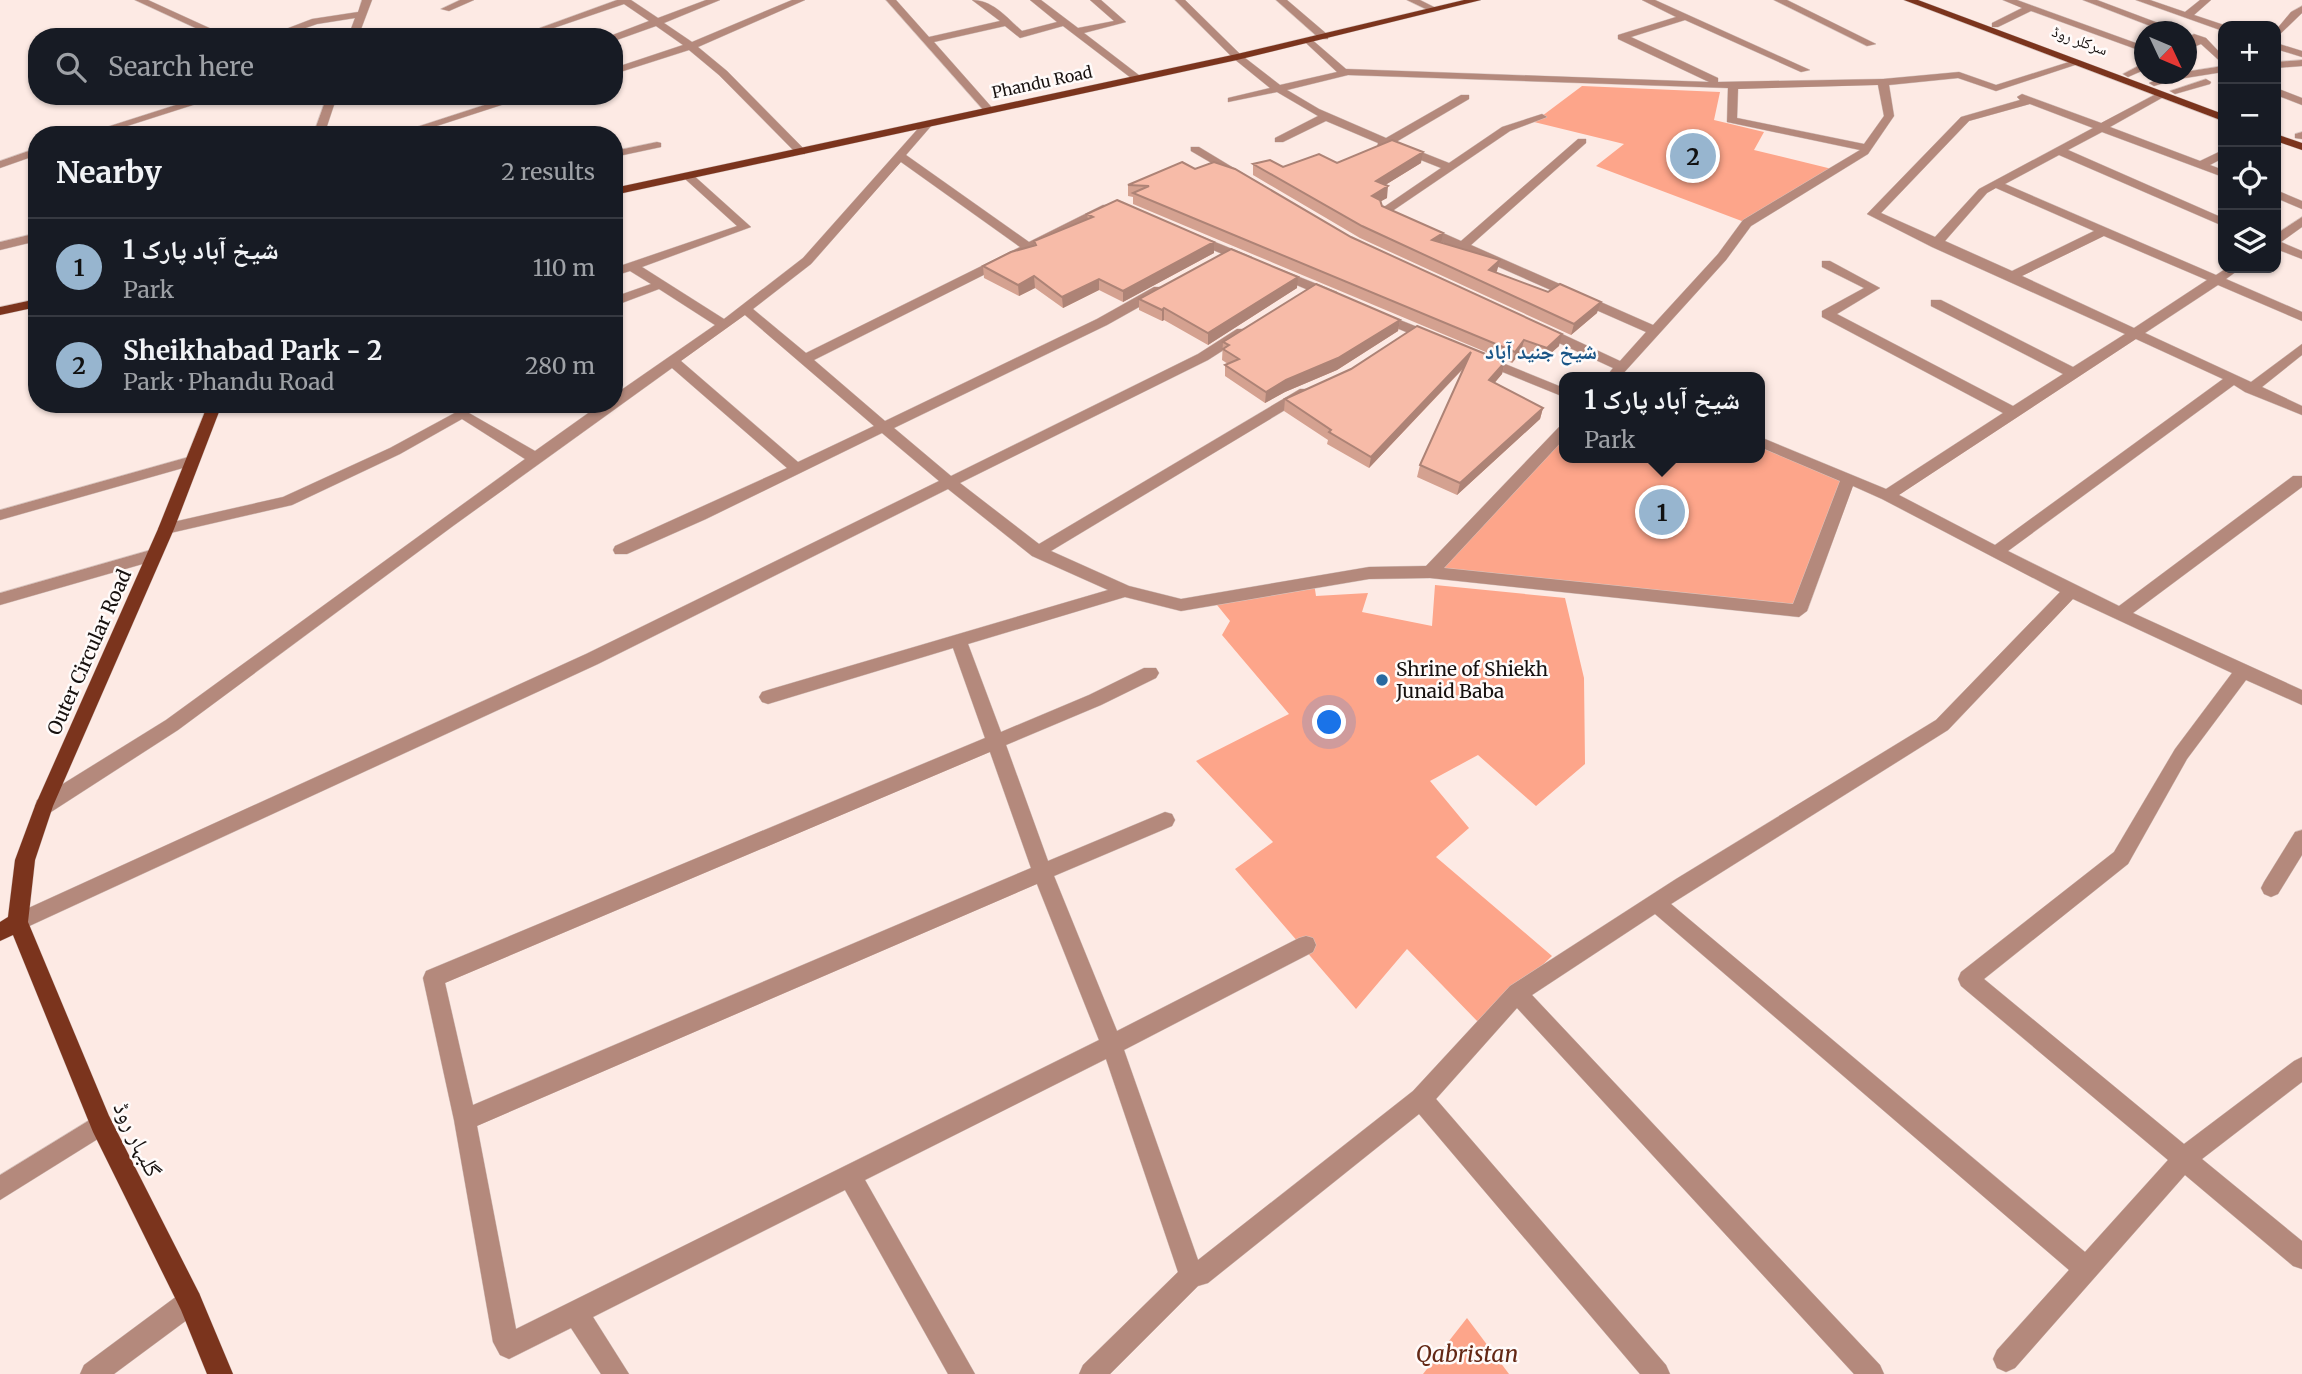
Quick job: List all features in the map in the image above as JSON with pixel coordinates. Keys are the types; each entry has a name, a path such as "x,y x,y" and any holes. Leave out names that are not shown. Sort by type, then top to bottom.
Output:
{"main road":[{"name":"Phandu Road","path":"623,190 1310,41 1476,0"},
{"path":"1909,0 2218,116"},
{"name":"سرکلر روڈ","path":"1926,0 2134,76"},
{"path":"2076,63 2088,59"},
{"name":"سرکلر روڈ","path":"2157,84 2218,107"},
{"path":"2281,130 2301,139"},
{"path":"2281,137 2301,139"},
{"path":"0,311 28,305"},
{"name":"Outer Circular Road","path":"9,927 25,860 44,806 166,529 211,413"},
{"name":"گلبہار روڈ","path":"9,927 101,1124 190,1302 220,1374"}],"street":[{"path":"140,0 204,28"},
{"path":"357,28 367,0"},
{"path":"446,9 469,0"},
{"path":"545,27 625,0 691,46 801,152"},
{"path":"623,35 715,0"},
{"path":"623,68 691,46 800,0"},
{"path":"891,0 990,111"},
{"path":"976,0 1020,35 1067,22"},
{"path":"1035,0 1139,79"},
{"path":"1078,31 1121,22 1095,0"},
{"path":"1180,0 1237,57 1276,88 1326,116 1448,167"},
{"path":"1281,0 1324,37"},
{"path":"1412,0 1435,10"},
{"path":"1647,0 1805,70"},
{"path":"1779,0 1871,44"},
{"path":"2008,0 2134,45"},
{"path":"2088,0 2146,21"},
{"path":"2141,0 2218,27"},
{"path":"2186,16 2206,0"},
{"path":"1995,25 2030,8"},
{"path":"2281,31 2295,13 2302,9"},
{"path":"295,28 315,21 362,14"},
{"path":"1685,17 1622,37 1728,85"},
{"path":"927,40 1007,23"},
{"path":"2197,35 2209,24"},
{"path":"2197,40 2218,57"},
{"path":"1310,41 1343,73"},
{"path":"2281,48 2302,54"},
{"path":"1996,88 2076,63"},
{"path":"2281,65 2302,64"},
{"path":"2197,74 2218,70"},
{"path":"2128,74 2134,71"},
{"path":"1232,100 1343,73 1728,85 1883,82 1959,75 2218,172"},
{"path":"2175,91 2218,80"},
{"path":"1618,372 1722,257 1747,223 1867,148 1889,116 1883,82"},
{"path":"1728,85 1731,120 1867,148"},
{"path":"2281,93 2302,92"},
{"path":"2281,94 2302,102"},
{"path":"1936,244 1983,191 2162,95"},
{"path":"1371,152 1465,97"},
{"path":"2031,100 1965,119 1872,214 2302,411"},
{"path":"117,126 186,105"},
{"path":"321,126 328,105"},
{"path":"427,126 496,105"},
{"path":"1279,141 1326,116"},
{"path":"1542,117 1506,129 1448,167 1396,217 1654,331"},
{"path":"623,396 724,325 807,261 927,125"},
{"path":"1463,246 1582,141"},
{"path":"623,152 657,145"},
{"path":"1195,149 1252,183"},
{"path":"2058,150 2218,220"},
{"path":"0,165 28,154"},
{"path":"900,156 1028,247"},
{"path":"2202,165 2218,156"},
{"path":"623,269 745,227 688,176"},
{"path":"1996,184 2302,317"},
{"path":"2281,196 2302,205"},
{"path":"803,360 1115,204"},
{"path":"2281,238 2302,221"},
{"path":"1179,230 1559,391"},
{"path":"2012,276 2104,231"},
{"path":"0,246 28,239"},
{"path":"2281,244 2302,255"},
{"path":"1209,263 1230,252"},
{"path":"1826,264 1874,288 1828,314 2013,412"},
{"path":"632,266 724,325"},
{"path":"1887,495 2228,273"},
{"path":"623,299 659,285"},
{"path":"621,550 701,515 1102,322 1168,285"},
{"path":"1291,301 1313,287"},
{"path":"1936,303 2073,373"},
{"path":"745,309 803,360 885,425 951,484 1038,552 1125,591 1181,605 1369,573 1430,572 1799,611 1848,479"},
{"path":"9,927 592,659 951,484 1203,357 1258,322"},
{"path":"1525,322 1622,367"},
{"path":"1394,343 1414,330"},
{"path":"2250,389 2302,348"},
{"path":"673,361 796,468"},
{"path":"1996,552 2231,380"},
{"path":"1038,552 1291,397 1322,384"},
{"path":"166,529 287,501 395,451 452,413"},
{"path":"464,413 535,458"},
{"path":"44,806 172,725 599,413"},
{"path":"1430,572 1559,435"},
{"path":"1765,444 1887,495 2071,591 2302,698"},
{"path":"0,514 192,461"},
{"path":"2120,614 2298,480 2302,482"},
{"path":"0,599 154,555"},
{"path":"768,697 1125,591"},
{"path":"1095,1373 1191,1276 1199,1274 1421,1099 1517,993 1942,725 2071,591"},
{"path":"958,639 1043,873 1112,1045 1191,1276"},
{"path":"2243,671 2181,754 2121,858 1968,979 2302,1257"},
{"path":"1150,673 1095,700 433,978 465,1120 506,1342 509,1346 1112,1045 1306,945"},
{"path":"465,1120 1165,820"},
{"path":"2271,888 2302,838"},
{"path":"1656,903 2086,1269"},
{"path":"1517,993 1871,1374"},
{"path":"2006,1359 2184,1159 2302,1068"},
{"path":"1421,1099 1657,1374"},
{"path":"0,1188 101,1124"},
{"path":"850,1176 962,1374"},
{"path":"93,1374 190,1302"},
{"path":"575,1313 616,1374"}],"green space":[{"path":"1582,86 1720,92 1714,120 1764,132 1754,150 1832,169 1747,223 1596,166 1624,144 1534,122"},
{"path":"1559,435 1559,463 1765,463 1765,444 1848,479 1799,611 1430,572"},
{"path":"1314,583 1316,596 1368,593 1362,612 1432,626 1435,585 1565,598 1584,678 1585,764 1536,806 1478,755 1430,781 1469,828 1436,857 1552,956 1480,1024 1407,949 1356,1009 1235,869 1273,842 1196,761 1289,714 1222,635 1230,621 1213,600"},
{"name":"Qabristan","path":"1467,1318 1509,1374 1423,1374"}],"building":[{"path":"1392,140 1423,152 1376,181 1388,186 1372,196 1380,200 1382,206 1443,233 1432,240 1500,260 1489,270 1548,292 1560,284 1601,302 1574,324 1362,226 1253,164 1270,160 1283,167 1319,154 1337,163"},
{"path":"1182,162 1195,169 1214,162 1235,169 1351,237 1562,334 1547,348 1524,340 1515,352 1133,193 1149,186 1128,185"},
{"path":"1117,200 1214,242 1123,291 1099,279 1062,297 1034,276 1018,285 983,266 1011,252 1036,245 1034,241 1093,217 1087,214"},
{"path":"1231,249 1298,277 1208,333 1164,308 1162,310 1139,299"},
{"path":"1316,284 1400,320 1338,358 1286,380 1266,392 1225,365 1239,359 1223,349 1229,345 1223,342"},
{"path":"1417,326 1505,362 1489,380 1543,408 1460,483 1420,465 1471,352 1371,457 1329,432 1331,430 1285,399 1351,369"}],"place":[{"name":"Sheikhabad Park - 2","path":"1693,156"},
{"name":"شیخ آباد پارک 1","path":"1662,512"},
{"name":"Shrine of Shiekh Junaid Baba","path":"1382,680"}],"district":[{"name":"شیخ جنید آباد","path":"1541,351"}]}
